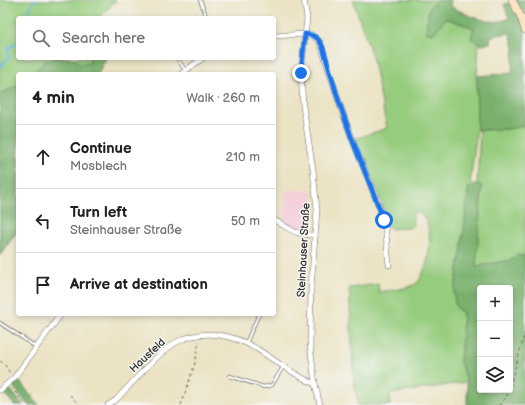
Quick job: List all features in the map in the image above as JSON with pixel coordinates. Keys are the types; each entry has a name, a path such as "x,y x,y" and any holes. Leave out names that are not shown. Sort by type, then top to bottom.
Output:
{"main road":[{"path":"513,0 525,30"}],"street":[{"name":"Steinhauser Straße","path":"304,0 307,18 301,73 302,106 315,186 317,210 311,288 310,345 315,384 320,405"},
{"path":"276,36 312,35 320,42 323,48 349,131 383,216 389,264"},
{"path":"183,72 200,60"},
{"path":"276,221 301,235 315,236"},
{"path":"0,390 14,378 60,316"},
{"name":"Hausfeld","path":"108,405 116,400 164,351 175,343 200,334 216,334 237,338 257,349 283,367 315,384"}],"lane":[{"path":"200,0 206,16"},
{"path":"178,60 183,72"},
{"path":"246,343 258,316"},
{"path":"0,323 37,347"},
{"path":"230,376 264,387 272,385 283,367"}],"path":[{"path":"513,375 525,333"},
{"path":"181,405 195,363 200,334"},
{"path":"0,361 5,365 14,378"},
{"path":"8,384 26,405"},
{"path":"499,405 506,398 508,393"},
{"path":"70,395 79,405"}],"shaded area":[{"path":"286,190 313,191 313,221 307,229 298,229 284,221"}],"green space":[{"path":"0,0 116,0 101,16 16,16 16,60 104,60 99,72 16,72 16,233 0,256"},
{"path":"353,0 437,0 429,8 426,32 433,34 445,18 474,28 471,38 479,43 477,76 477,130 461,253 454,293 463,312 460,362 467,382 390,394 390,405 358,405 354,385 349,288 378,284 379,292 406,288 415,284 418,282 428,259 430,243 428,225 425,218 420,214 413,212 413,225 410,228 391,229 387,225 376,189 354,139 387,128 372,56"},
{"path":"437,0 451,0 450,6 479,19 487,21 502,21 509,18 504,5 514,0 525,0 525,126 507,129 477,130 477,76 512,73 514,47 510,33 491,36 490,43 482,45 471,38 474,28 446,18 433,34 426,32 429,8"},
{"path":"46,60 75,60 80,64 90,63 90,60 105,60 99,72 34,72"},
{"path":"16,86 16,232 0,253 0,95"},
{"path":"525,126 525,256 516,255 511,260 475,268 482,186 477,184 480,130 507,129"},
{"path":"477,184 482,186 476,268 511,260 516,255 525,256 525,405 467,405 467,382 460,362 463,312 458,310 455,304 454,293 461,253 469,186"},
{"path":"19,381 39,405 28,405 13,386"},
{"path":"10,389 23,405 14,405 5,394"}],"waterway":[{"path":"28,16 28,13 35,0"},
{"path":"0,67 9,57 8,48 16,44"}],"route":[{"path":"301,73 305,34 312,35 320,42 323,48 352,139 384,220"}]}
